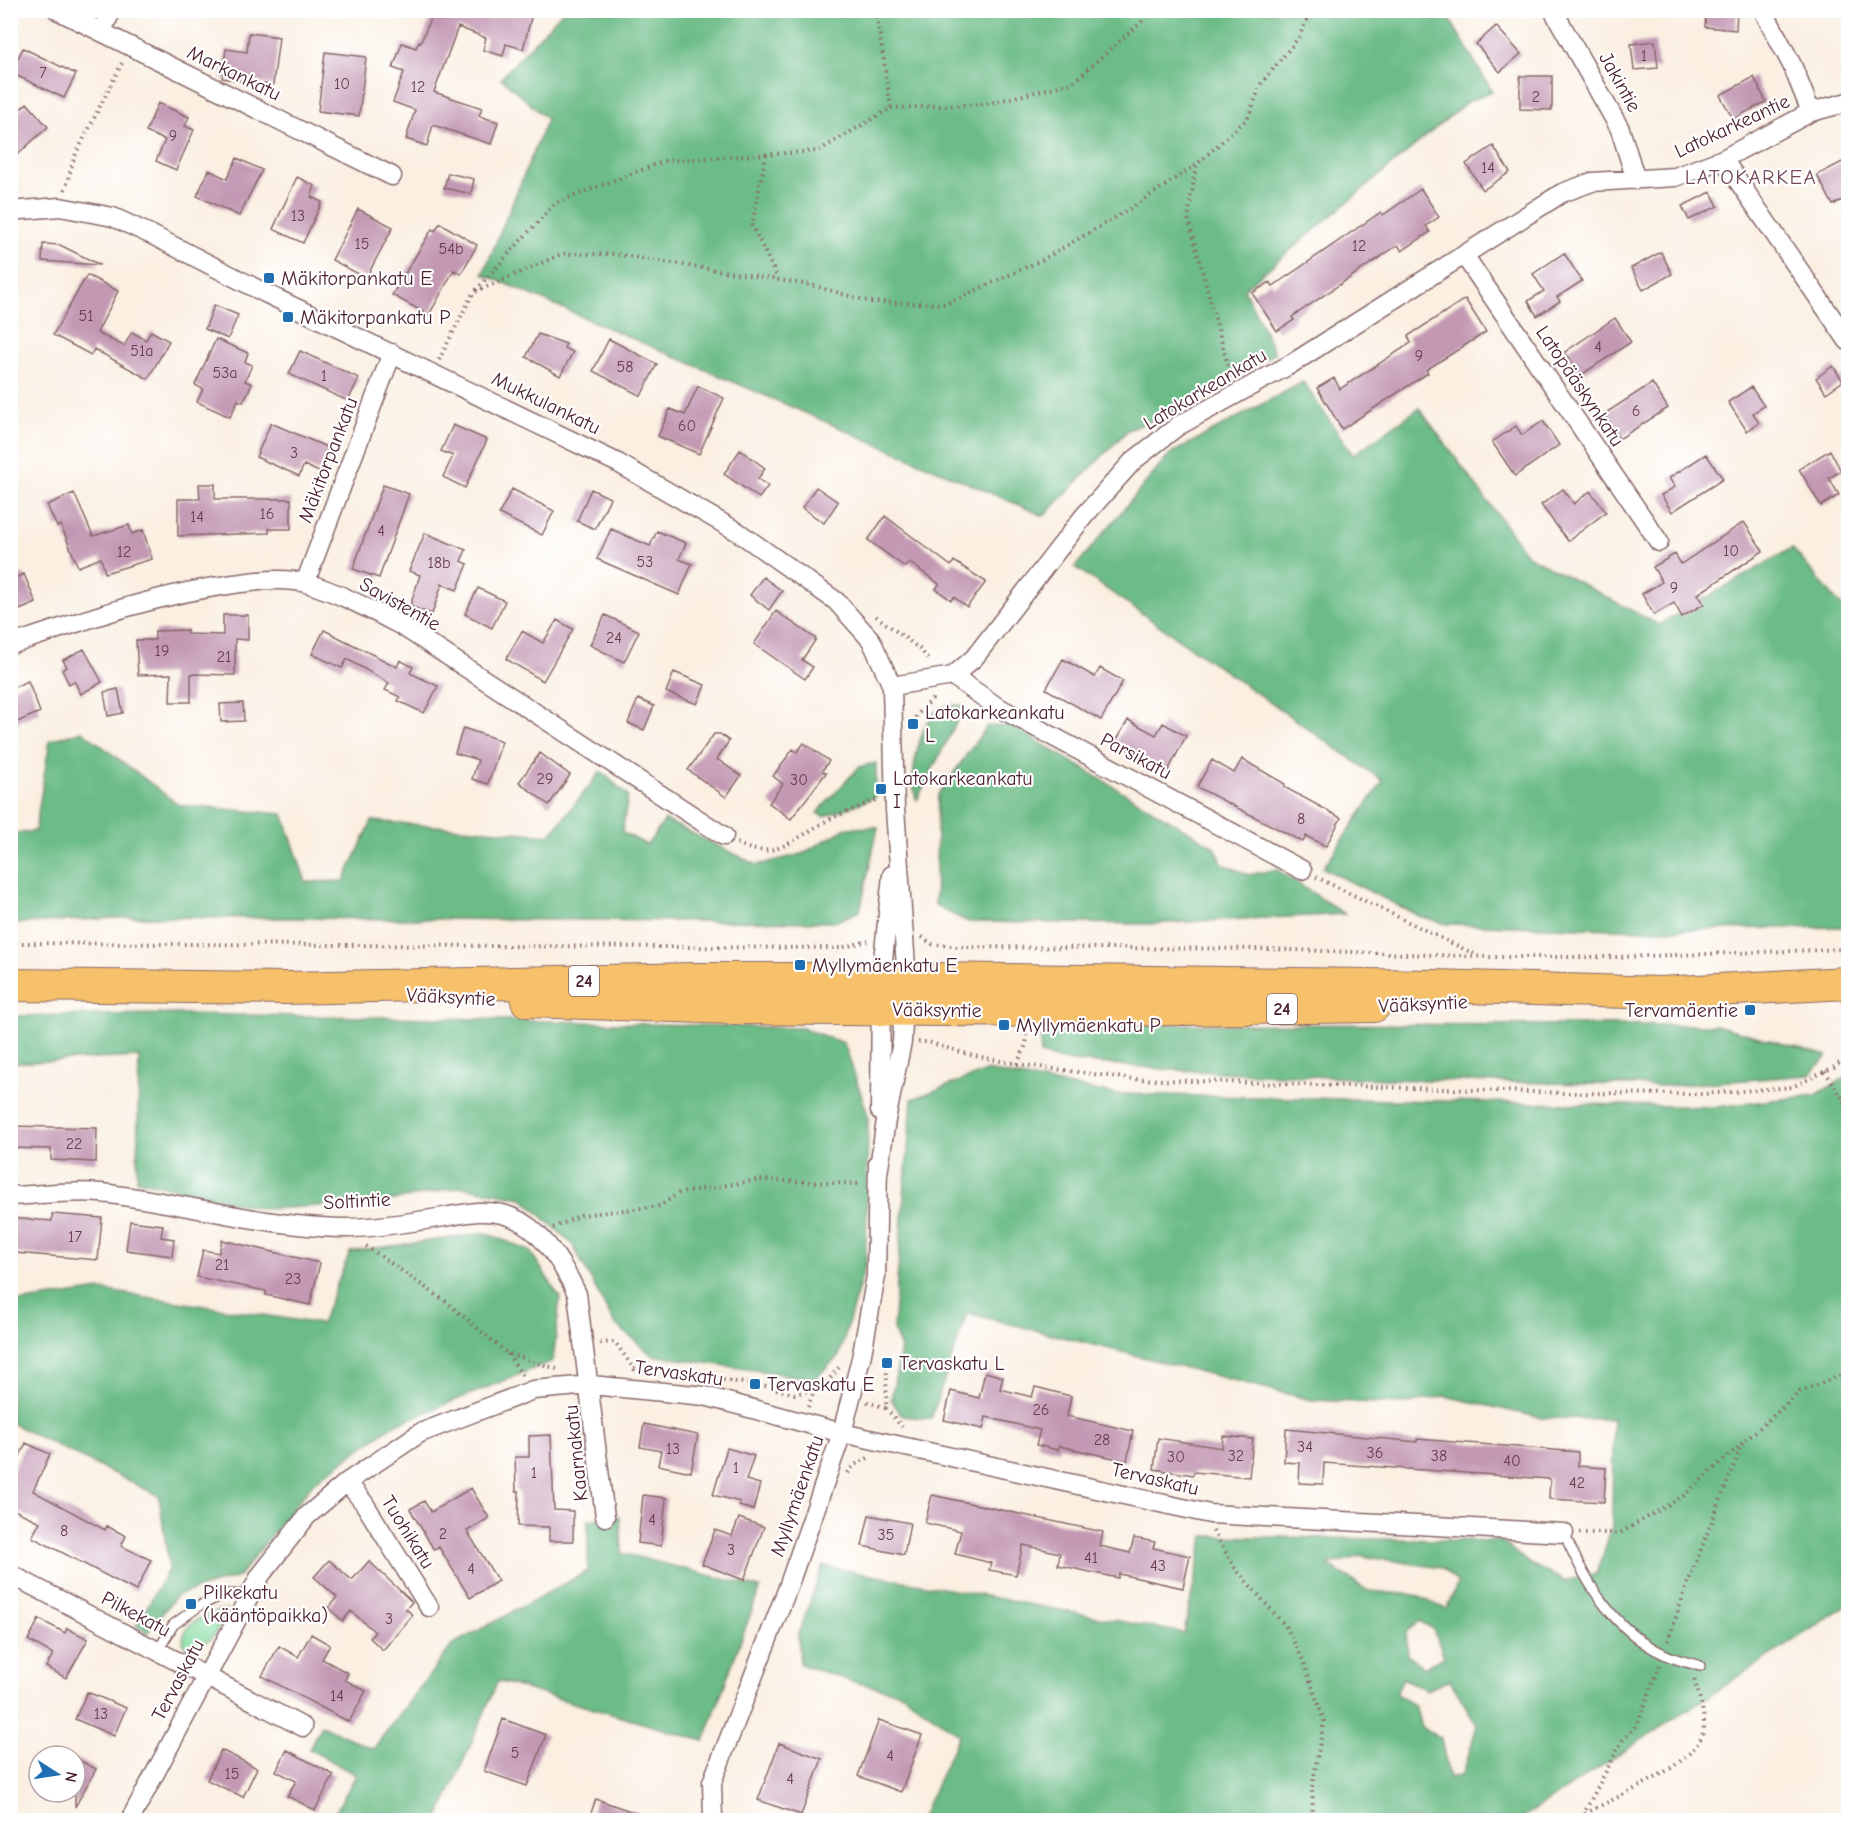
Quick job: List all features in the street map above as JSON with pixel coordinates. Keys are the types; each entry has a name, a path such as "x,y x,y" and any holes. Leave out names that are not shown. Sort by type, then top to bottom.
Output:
{"highway":[{"name":"Vääksyntie","path":"10,985 286,988 694,979 893,979 1446,986 1660,993"},
{"name":"Vääksyntie","path":"286,988 606,1005 893,1010 1319,1008 1848,983"}],"street":[{"name":"Markankatu","path":"57,10 392,176"},
{"path":"101,32 112,10"},
{"name":"Jakintie","path":"1553,10 1620,129 1636,180"},
{"path":"1763,10 1792,65 1811,112"},
{"name":"Latokarkeantie","path":"1562,193 1592,182 1675,177 1723,159 1811,112 1848,102"},
{"path":"1723,159 1848,341"},
{"name":"Latokarkeankatu","path":"953,676 974,658 1084,516 1132,461 1178,426 1291,364 1562,193"},
{"name":"Mukkulankatu","path":"10,212 60,207 113,217 618,463 738,532 836,601 870,640 892,686 888,804 894,854 884,938 893,979"},
{"name":"Latopääskynkatu","path":"1464,255 1659,542"},
{"name":"Mäkitorpankatu","path":"305,583 392,353"},
{"name":"Savistentie","path":"10,645 110,611 195,589 274,579 305,583 365,606 402,626 724,836"},
{"path":"892,686 953,676"},
{"name":"Parsikatu","path":"953,676 996,706 1302,870"},
{"name":"Mukkulankatu","path":"888,804 905,936 893,979"},
{"name":"Myllymäenkatu","path":"712,1821 712,1782 722,1750 788,1590 842,1433 862,1354 876,1276 878,1179 893,1010 893,979"},
{"name":"Soltintie","path":"10,1196 98,1192 188,1205 263,1220 341,1228 444,1217 467,1211 503,1214 538,1234 564,1267 577,1294 591,1384"},
{"name":"Tervaskatu","path":"130,1821 204,1676 260,1576 307,1516 347,1482 420,1433 533,1390 591,1384 705,1396 842,1433 1210,1514 1564,1533"},
{"name":"Kaarnakatu","path":"591,1384 605,1517"},
{"name":"Tuohikatu","path":"347,1482 364,1503 429,1607"},
{"name":"Pilkekatu","path":"10,1574 303,1727"}],"lane":[{"path":"1564,1533 1576,1562 1600,1601 1628,1630 1664,1654 1700,1666"},
{"path":"158,1651 173,1625 199,1606 224,1594 250,1595"}],"path":[{"path":"876,10 891,108"},
{"path":"432,373 473,293 555,203 665,160 818,151 891,108 986,104 1072,83 1155,10"},
{"path":"473,293 562,254 615,254 778,279 870,302 946,304 1042,260 1131,208 1196,165 1248,118 1261,84 1299,37 1311,10"},
{"path":"60,207 74,158 130,47"},
{"path":"766,154 752,225 778,279"},
{"path":"1196,165 1188,218 1236,395"},
{"path":"724,836 745,848 764,852 794,843 828,820 888,804"},
{"path":"1302,870 1477,956"},
{"path":"905,936 919,934 932,944 959,947 1267,949 1477,956 1618,957 1848,949"},
{"path":"10,943 840,948 884,938"},
{"path":"1017,1064 1131,1079 1692,1094 1792,1087 1825,1071 1848,1056"},
{"path":"1825,1071 1848,1107"},
{"path":"538,1234 581,1215 660,1206 679,1193 758,1180 878,1179"},
{"path":"341,1228 445,1300 507,1353 533,1390"},
{"path":"584,1345 615,1342 634,1369 646,1370"},
{"path":"507,1353 555,1368 591,1384"},
{"path":"713,1379 765,1386 795,1394 824,1387 842,1363"},
{"path":"1564,1533 1620,1533 1682,1497 1800,1392 1848,1372"},
{"path":"802,1422 814,1391"},
{"path":"886,1408 890,1417 906,1430"},
{"path":"1583,1815 1622,1741 1637,1725 1686,1588 1743,1442"},
{"path":"1210,1514 1209,1526 1234,1568 1287,1628 1303,1660 1324,1721 1312,1787 1313,1821"},
{"path":"1575,1821 1677,1764 1701,1739 1703,1715 1689,1663"}],"green space":[{"path":"563,11 1445,11 1492,91 1467,102 1244,289 1275,353 1168,414 1128,430 1044,516 483,274 547,119 501,78"},
{"path":"1303,382 1353,455 1419,408 1527,555 1659,625 1792,548 1848,614 1848,927 1648,930 1446,924 1419,916 1323,868 1383,781 1075,567 1170,454"},
{"path":"949,705 965,705 917,800 914,792 914,768 924,728 936,711"},
{"path":"987,726 1012,726 1215,847 1223,864 1249,875 1276,869 1345,914 1147,924 968,922 935,906 938,795"},
{"path":"82,731 179,805 283,814 306,882 344,881 372,821 550,835 601,771 628,796 622,832 647,845 665,820 757,865 802,854 846,828 878,827 860,911 834,922 134,917 11,924 11,834 35,831 50,740"},
{"path":"876,763 876,797 824,817 817,813 859,767"},
{"path":"174,1014 439,1018 802,1028 844,1043 868,1115 866,1262 839,1356 814,1379 652,1355 614,1323 572,1244 522,1198 462,1187 378,1203 263,1209 137,1180 139,1057 11,1063 11,1016"},
{"path":"1070,1024 1716,1025 1827,1056 1810,1075 1666,1086 1350,1078 1174,1070 1062,1060 1040,1054 1041,1036 1053,1026"},
{"path":"987,1071 1116,1094 1716,1107 1816,1095 1848,1076 1848,1605 1519,1820 920,1820 959,1735 901,1693 850,1681 800,1664 798,1634 823,1566 1184,1633 1204,1536 1501,1541 1530,1564 1565,1581 1597,1574 1612,1526 1613,1419 1542,1418 1445,1396 1403,1404 1312,1400 967,1313 931,1419 902,1416 891,1399 901,1349 893,1329 912,1099","holes":["1362,1556 1442,1568 1458,1583 1446,1609 1415,1595 1368,1591 1328,1565","1420,1621 1434,1630 1444,1657 1424,1668 1408,1655 1406,1632","1403,1678 1426,1690 1450,1680 1477,1725 1463,1774 1449,1778 1441,1738 1421,1727 1415,1706 1396,1694"]},
{"path":"486,1233 530,1251 560,1298 553,1361 394,1425 314,1482 238,1577 177,1595 147,1633 136,1626 169,1568 159,1496 11,1423 11,1303 101,1290 321,1324 350,1252"},
{"path":"620,1516 622,1553 760,1588 704,1741 498,1681 438,1820 331,1820 356,1775 309,1749 321,1725 373,1749 453,1644 588,1571 588,1520"},
{"path":"220,1610 226,1610 213,1636 202,1645 188,1648 183,1643 186,1630 190,1625"}],"building":[{"path":"434,10 533,10 523,49 506,44 503,56 483,50 486,38 458,27 434,92 482,108 479,116 498,122 491,144 433,125 427,146 406,139 415,110 393,102 404,72 393,68 402,43 416,48 419,41 421,42"},
{"path":"1706,10 1737,10 1736,30 1705,27"},
{"path":"1496,26 1521,54 1500,72 1476,44"},
{"path":"249,33 279,37 273,85 222,78 226,49 247,52"},
{"path":"1655,41 1658,68 1634,70 1631,44"},
{"path":"23,48 76,74 64,98 11,73"},
{"path":"325,52 366,57 359,116 318,111"},
{"path":"1520,76 1552,76 1552,110 1520,109"},
{"path":"1754,77 1766,102 1733,119 1720,95"},
{"path":"27,103 48,127 10,161 10,118"},
{"path":"158,103 189,117 185,126 194,130 176,170 156,161 165,140 146,132"},
{"path":"1493,146 1510,172 1483,190 1466,164"},
{"path":"237,158 262,170 239,216 197,196 209,170 227,179"},
{"path":"1848,159 1848,197 1833,205 1817,175"},
{"path":"448,173 474,179 471,194 444,188"},
{"path":"297,177 315,186 311,197 322,202 303,243 273,229"},
{"path":"1421,189 1439,217 1426,226 1430,232 1402,251 1398,245 1292,317 1294,320 1277,331 1252,293 1270,282 1273,286 1381,212 1383,215"},
{"path":"1711,192 1718,206 1689,220 1682,206"},
{"path":"358,209 393,227 366,278 332,260"},
{"path":"440,223 477,245 461,274 454,270 429,315 392,295 432,229 435,231"},
{"path":"43,244 60,245 100,265 42,261"},
{"path":"1661,252 1672,274 1643,290 1631,268"},
{"path":"1564,253 1582,281 1557,297 1560,301 1537,316 1528,301 1544,291 1533,274"},
{"path":"87,275 118,291 97,333 124,346 132,332 146,340 151,331 169,341 148,379 94,349 91,355 53,335"},
{"path":"1465,299 1486,332 1426,370 1428,373 1342,429 1317,388 1334,378 1340,389 1411,343 1408,336"},
{"path":"214,305 238,315 228,339 205,329"},
{"path":"1615,318 1631,342 1581,375 1565,352"},
{"path":"538,334 566,344 564,348 573,352 560,376 526,357"},
{"path":"216,339 248,353 245,362 252,365 245,381 252,384 243,402 238,400 230,417 197,402 203,389 195,385"},
{"path":"609,339 657,364 641,396 593,371"},
{"path":"300,351 359,378 348,401 289,374"},
{"path":"1833,366 1843,381 1826,393 1816,378"},
{"path":"1652,383 1668,408 1619,439 1604,414"},
{"path":"698,386 724,398 699,454 658,436 670,409 685,415"},
{"path":"1751,387 1764,406 1753,413 1759,423 1747,431 1728,402"},
{"path":"1543,421 1559,445 1515,476 1492,442 1516,426 1522,435"},
{"path":"271,423 331,449 321,473 304,465 299,476 256,457"},
{"path":"453,425 487,440 465,488 443,477 453,456 441,451"},
{"path":"740,450 765,468 758,479 768,486 759,498 724,474"},
{"path":"1830,450 1841,471 1829,478 1839,495 1821,506 1799,469"},
{"path":"1706,454 1723,479 1672,512 1661,495 1675,487 1669,478"},
{"path":"199,484 215,484 215,499 291,499 291,529 269,529 269,533 178,536 178,499 200,499"},
{"path":"383,485 409,494 379,578 353,569"},
{"path":"816,487 838,502 824,523 802,508"},
{"path":"512,489 554,511 542,535 499,514"},
{"path":"591,489 610,498 595,529 577,521"},
{"path":"1563,489 1574,504 1590,491 1606,512 1568,541 1541,505"},
{"path":"74,493 93,536 129,525 132,534 143,530 152,559 105,573 101,558 78,567 61,525 57,527 47,505"},
{"path":"885,516 951,566 954,561 986,582 967,607 954,597 951,600 936,589 939,584 909,562 905,567 868,540"},
{"path":"1744,522 1763,551 1698,594 1704,604 1682,617 1674,603 1654,615 1642,594 1662,582 1653,567 1675,554 1681,564"},
{"path":"611,529 650,546 657,531 686,543 679,559 692,564 679,595 597,559"},
{"path":"425,533 466,550 461,561 468,564 457,590 442,584 432,614 410,606 420,575 409,571"},
{"path":"24,574 36,603 10,614 10,580"},
{"path":"763,577 782,591 769,610 750,595"},
{"path":"478,588 505,601 492,628 465,614"},
{"path":"776,611 816,639 802,660 813,667 805,679 754,644"},
{"path":"223,615 248,615 248,640 235,639 235,675 191,674 191,702 170,702 171,674 138,675 136,640 155,640 155,631 187,630 187,634 223,635"},
{"path":"605,615 639,631 624,662 590,645"},
{"path":"557,620 573,629 543,681 506,659 522,631 543,643"},
{"path":"324,630 397,667 400,660 413,667 410,673 438,686 424,713 398,701 400,697 385,690 389,683 347,659 342,668 312,654"},
{"path":"84,649 102,682 81,694 74,681 69,684 62,670 67,667 63,660"},
{"path":"1063,659 1095,677 1100,668 1123,681 1101,720 1046,689"},
{"path":"674,672 705,685 697,704 666,692"},
{"path":"28,681 40,712 10,725 10,689"},
{"path":"118,689 123,713 108,716 104,692"},
{"path":"638,699 654,706 644,730 628,723"},
{"path":"243,703 244,721 221,722 220,704"},
{"path":"1128,720 1156,735 1163,723 1186,736 1168,771 1115,743"},
{"path":"463,728 502,741 488,784 472,779 478,760 455,753"},
{"path":"714,734 720,734 729,741 717,759 741,776 726,797 688,770"},
{"path":"804,743 829,761 822,771 826,773 791,819 769,803 783,784 773,776 793,749 797,752"},
{"path":"540,753 570,775 549,805 519,782"},
{"path":"1242,759 1285,784 1284,787 1341,818 1326,846 1306,836 1303,842 1197,787 1212,760 1234,773"},
{"path":"10,1126 97,1128 96,1162 51,1160 51,1149 10,1148"},
{"path":"52,1214 102,1218 98,1260 15,1253 15,1246 10,1245 10,1218 52,1221"},
{"path":"130,1221 163,1225 161,1237 174,1239 172,1256 126,1250"},
{"path":"222,1240 320,1263 310,1305 266,1295 266,1291 197,1277 203,1250 219,1253"},
{"path":"985,1372 1003,1377 1000,1389 1032,1397 1035,1387 1071,1396 1067,1416 1133,1431 1127,1461 1059,1446 1058,1450 1036,1445 1040,1430 986,1417 983,1429 944,1420 951,1391 979,1398"},
{"path":"644,1424 698,1435 691,1472 658,1465 661,1451 640,1447"},
{"path":"1286,1429 1417,1442 1417,1439 1578,1452 1578,1466 1606,1468 1604,1502 1549,1499 1550,1479 1324,1463 1323,1484 1299,1483 1300,1463 1284,1462"},
{"path":"551,1435 554,1510 573,1511 573,1541 549,1541 549,1527 518,1526 519,1491 516,1491 515,1457 529,1457 529,1436"},
{"path":"1223,1436 1253,1439 1249,1477 1194,1472 1193,1475 1154,1469 1158,1438 1222,1448"},
{"path":"26,1443 50,1454 33,1491 105,1530 107,1526 126,1536 121,1546 151,1560 136,1591 32,1537 40,1522 10,1508 10,1476"},
{"path":"727,1448 754,1456 746,1480 760,1484 753,1510 739,1506 740,1502 713,1495"},
{"path":"471,1488 489,1518 467,1531 498,1581 470,1598 439,1547 434,1550 410,1509 424,1501 431,1512"},
{"path":"643,1495 666,1498 661,1546 638,1543"},
{"path":"932,1495 1103,1532 1100,1546 1130,1553 1134,1538 1155,1542 1153,1548 1190,1556 1183,1588 1119,1574 1118,1578 1058,1565 1060,1553 1023,1545 1016,1575 989,1570 991,1563 955,1554 961,1531 925,1523"},
{"path":"869,1515 910,1523 904,1555 862,1546"},
{"path":"739,1518 764,1527 744,1580 702,1564 715,1530 732,1536"},
{"path":"329,1560 352,1580 369,1561 412,1602 406,1609 413,1615 383,1650 370,1638 375,1632 351,1611 343,1621 328,1608 337,1597 314,1577"},
{"path":"39,1619 65,1633 67,1628 88,1639 66,1678 46,1667 53,1654 28,1640"},
{"path":"311,1634 330,1645 322,1659 348,1673 345,1680 366,1691 349,1722 262,1676 279,1646 298,1657"},
{"path":"87,1692 126,1708 114,1736 75,1719"},
{"path":"503,1719 546,1735 527,1786 484,1771"},
{"path":"879,1720 922,1735 901,1792 858,1776"},
{"path":"779,1743 822,1759 801,1815 758,1800"},
{"path":"221,1750 257,1768 243,1797 207,1780"},
{"path":"287,1750 334,1775 315,1810 287,1796 296,1781 276,1771"},
{"path":"87,1764 96,1769 87,1785"},
{"path":"596,1799 650,1818 649,1821 588,1821"}],"place":[{"name":"Mäkitorpankatu E","path":"269,278"},
{"name":"Mäkitorpankatu P","path":"288,317"},
{"name":"Latokarkeankatu L","path":"913,724"},
{"name":"Latokarkeankatu I","path":"881,789"},
{"name":"Myllymäenkatu E","path":"800,965"},
{"name":"Tervamäentie","path":"1750,1010"},
{"name":"Myllymäenkatu P","path":"1004,1025"},
{"name":"Tervaskatu L","path":"887,1363"},
{"name":"Tervaskatu E","path":"755,1384"},
{"name":"Pilkekatu (kääntöpaikka)","path":"191,1604"}],"district":[{"name":"LATOKARKEA","path":"1751,177"}]}
